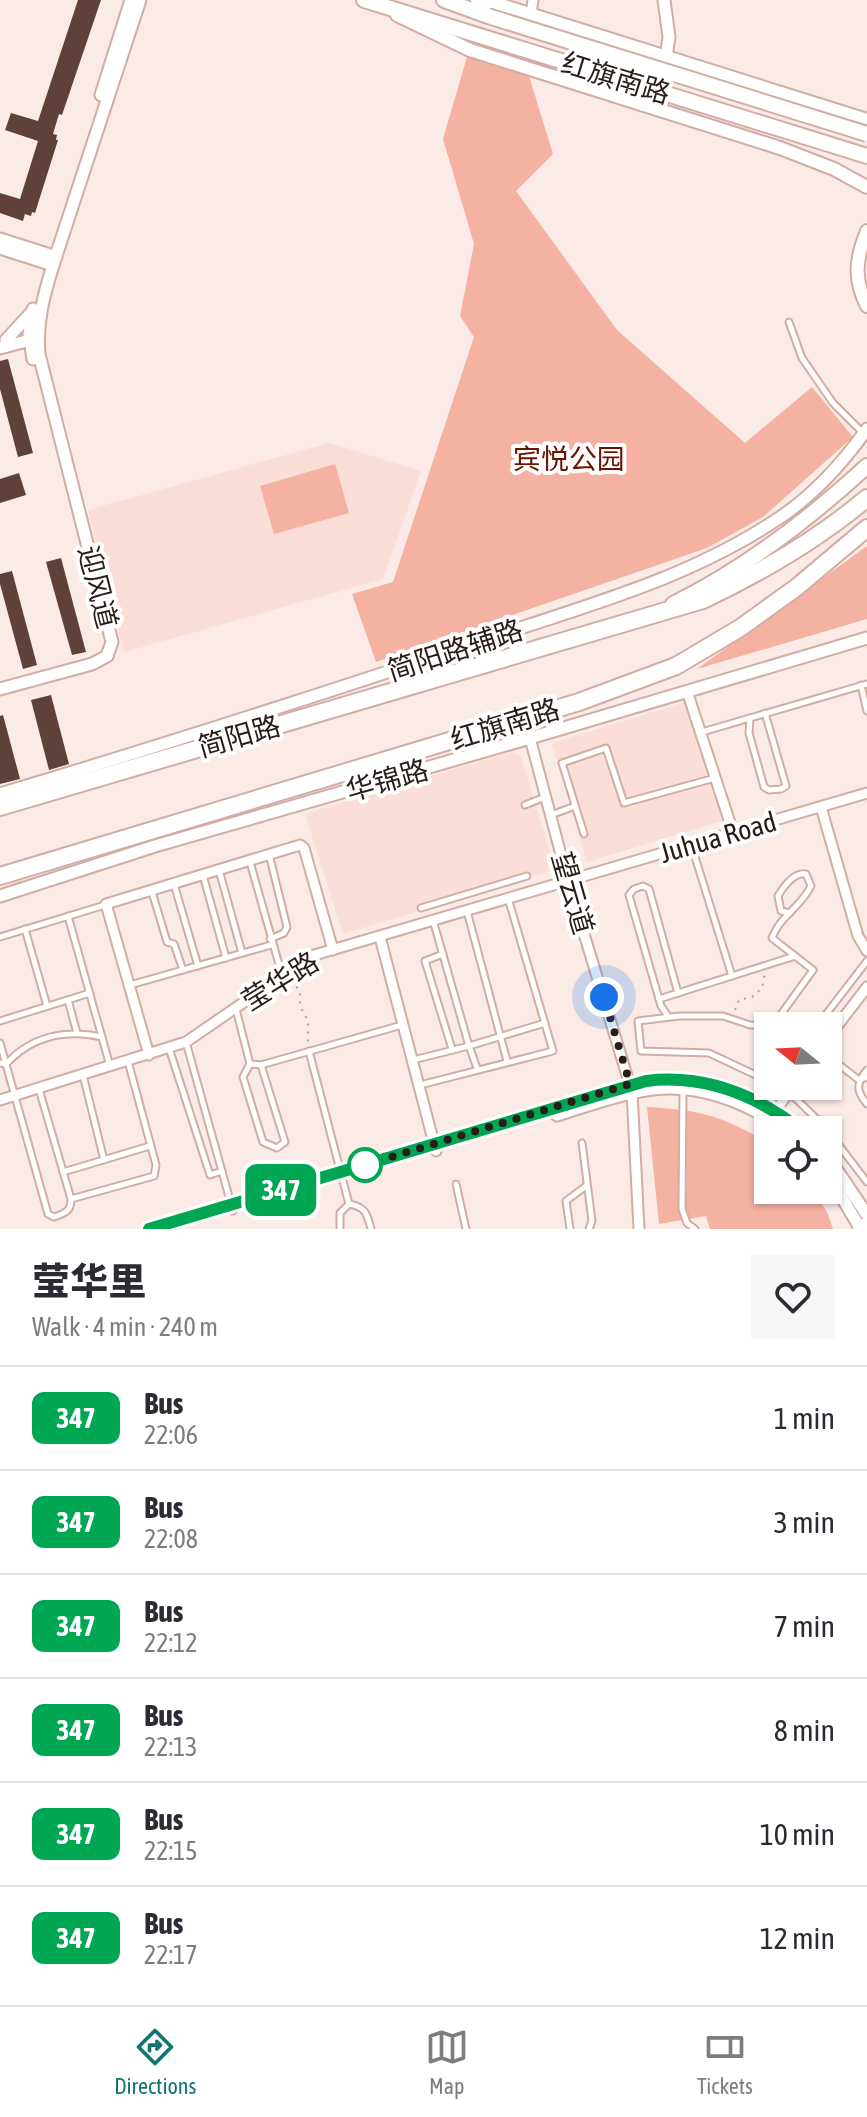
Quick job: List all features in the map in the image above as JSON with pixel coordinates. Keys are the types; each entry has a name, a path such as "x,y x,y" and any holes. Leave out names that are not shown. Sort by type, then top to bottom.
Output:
{"highway":[{"path":"656,612 703,600 749,578 831,529 867,498"},
{"name":"红旗南路","path":"0,876 579,702 676,666 740,628 797,587 867,528"},
{"name":"简阳路","path":"0,807 656,612"}],"main road":[{"name":"红旗南路","path":"365,0 867,156"},
{"path":"365,0 470,50 780,148 834,169 867,187"},
{"name":"红旗南路","path":"444,0 867,134"},
{"path":"477,0 531,14 867,120"},
{"path":"867,231 857,256 858,274 867,306"},
{"path":"656,612 731,573 786,534 867,466"}],"street":[{"name":"迎风道","path":"0,689 92,664 107,656 107,645 33,336 33,307 131,0"},
{"name":"迎风道","path":"33,336 50,258 64,233 140,0"},
{"path":"531,14 533,0"},
{"path":"664,0 669,37 666,57"},
{"path":"0,239 50,258"},
{"path":"0,248 27,256 50,258"},
{"path":"2,343 25,322 33,307"},
{"path":"2,343 33,336"},
{"name":"简阳路辅路","path":"0,794 382,674 663,581 718,555 775,521 824,481 865,432"},
{"name":"华锦路","path":"0,896 155,846 867,638"},
{"path":"687,691 733,832"},
{"name":"望云道","path":"530,738 568,881 631,1088 639,1229"},
{"name":"Juhua Road","path":"568,881 867,793"},
{"path":"821,807 858,936 867,951"},
{"path":"149,1055 106,904 300,845 304,848 333,950"},
{"name":"莹华路","path":"0,1100 186,1042 311,956 568,881"},
{"path":"380,937 435,1148"},
{"path":"842,1020 867,987"},
{"path":"172,1229 232,1208 631,1088 683,1084 772,1115 783,1100"},
{"path":"842,1180 864,1222"},
{"path":"842,1188 857,1204"},
{"path":"149,1229 232,1208"}],"lane":[{"path":"789,322 802,358 833,403 865,432"},
{"path":"701,732 864,684 867,711"},
{"path":"750,718 749,733 764,787 781,789 786,786 765,713"},
{"path":"584,834 562,763 606,748 624,803 715,778"},
{"path":"525,805 546,797"},
{"path":"551,815 575,806"},
{"path":"691,844 732,976"},
{"path":"130,985 242,953 284,933 287,927 269,854"},
{"path":"250,860 270,942 285,974"},
{"path":"219,870 242,953"},
{"path":"785,1012 813,970 772,938 807,895 811,886 806,874 792,879 778,896 781,911 790,913"},
{"path":"203,875 226,958"},
{"path":"421,908 527,876"},
{"path":"515,879 519,894"},
{"path":"174,884 198,966"},
{"path":"668,1017 659,999 629,895 634,889 643,886 649,889 678,993"},
{"path":"151,890 167,942 174,944 183,970"},
{"path":"419,1085 553,1051 508,898"},
{"path":"0,937 106,904"},
{"path":"466,910 507,1061"},
{"path":"68,916 110,1067"},
{"path":"433,920 477,1068"},
{"path":"25,929 47,1006"},
{"path":"443,954 425,961 452,1049"},
{"path":"659,999 795,956"},
{"path":"828,1012 867,961"},
{"path":"0,1021 90,993"},
{"path":"68,1000 77,1033"},
{"path":"235,1008 250,1064 243,1077 263,1142 277,1148 285,1142 261,1065"},
{"path":"754,1025 731,1018 668,1017 638,1021 641,1051 709,1053 754,1074"},
{"path":"412,1060 545,1023"},
{"path":"250,1064 261,1065 402,1025"},
{"path":"3,1063 40,1040 66,1033 102,1037"},
{"path":"186,1042 232,1208"},
{"path":"0,1043 3,1063 16,1095 48,1214 54,1217 67,1213 71,1199 39,1088"},
{"path":"169,1047 210,1175 222,1171"},
{"path":"309,1051 349,1204"},
{"path":"71,1199 154,1176 156,1165 128,1061"},
{"path":"842,1067 859,1080"},
{"path":"867,1070 859,1080 858,1089 867,1104"},
{"path":"83,1075 104,1160"},
{"path":"859,1080 867,1077"},
{"path":"683,1084 682,1209 687,1223 695,1229"},
{"path":"801,1100 815,1116"},
{"path":"582,1143 592,1221 589,1229"},
{"path":"63,1172 150,1146"},
{"path":"842,1149 867,1182"},
{"path":"456,1184 466,1229"},
{"path":"570,1229 566,1201 587,1185"},
{"path":"340,1229 340,1213 349,1204"},
{"path":"349,1204 361,1206 366,1211 371,1229"}],"path":[{"path":"731,1018 739,1000 752,997 762,988 765,966"},
{"path":"285,974 300,992 300,1006 308,1021 309,1051"}],"shaded area":[{"path":"329,443 421,471 383,579 124,652 88,510"},
{"path":"689,701 725,820 587,862 552,743"},
{"path":"511,752 521,756 553,863 548,872 343,934 305,814"}],"green space":[{"name":"宾悦公园","path":"467,57 529,76 553,154 516,191 617,330 745,443 812,387 853,437 763,517 707,548 376,662 352,594 393,582 474,337 460,316 474,244 443,139"},
{"path":"335,464 349,513 274,534 260,486"},
{"path":"867,546 867,619 697,669"},
{"path":"647,1107 710,1116 754,1135 754,1204 822,1204 833,1229 710,1229 706,1216 659,1224"}],"building":[{"path":"78,0 101,0 62,115 59,114 53,134 57,135 58,140 35,213 32,212 31,216 25,214 23,221 0,213 0,193 20,199 38,141 5,130 11,113 38,121"},
{"path":"8,359 33,453 18,457 0,389 0,361"},
{"path":"19,473 26,495 0,503 0,479"},
{"path":"61,558 86,652 72,655 46,562"},
{"path":"12,571 37,665 23,669 0,584 0,574"},
{"path":"51,695 69,764 49,770 31,700"},
{"path":"3,715 20,779 0,784 0,716"}],"bus line":[{"name":"347","path":"149,1229 646,1081 697,1081 735,1091 782,1116"}],"route":[{"path":"365,1165 630,1084 604,997"}]}
